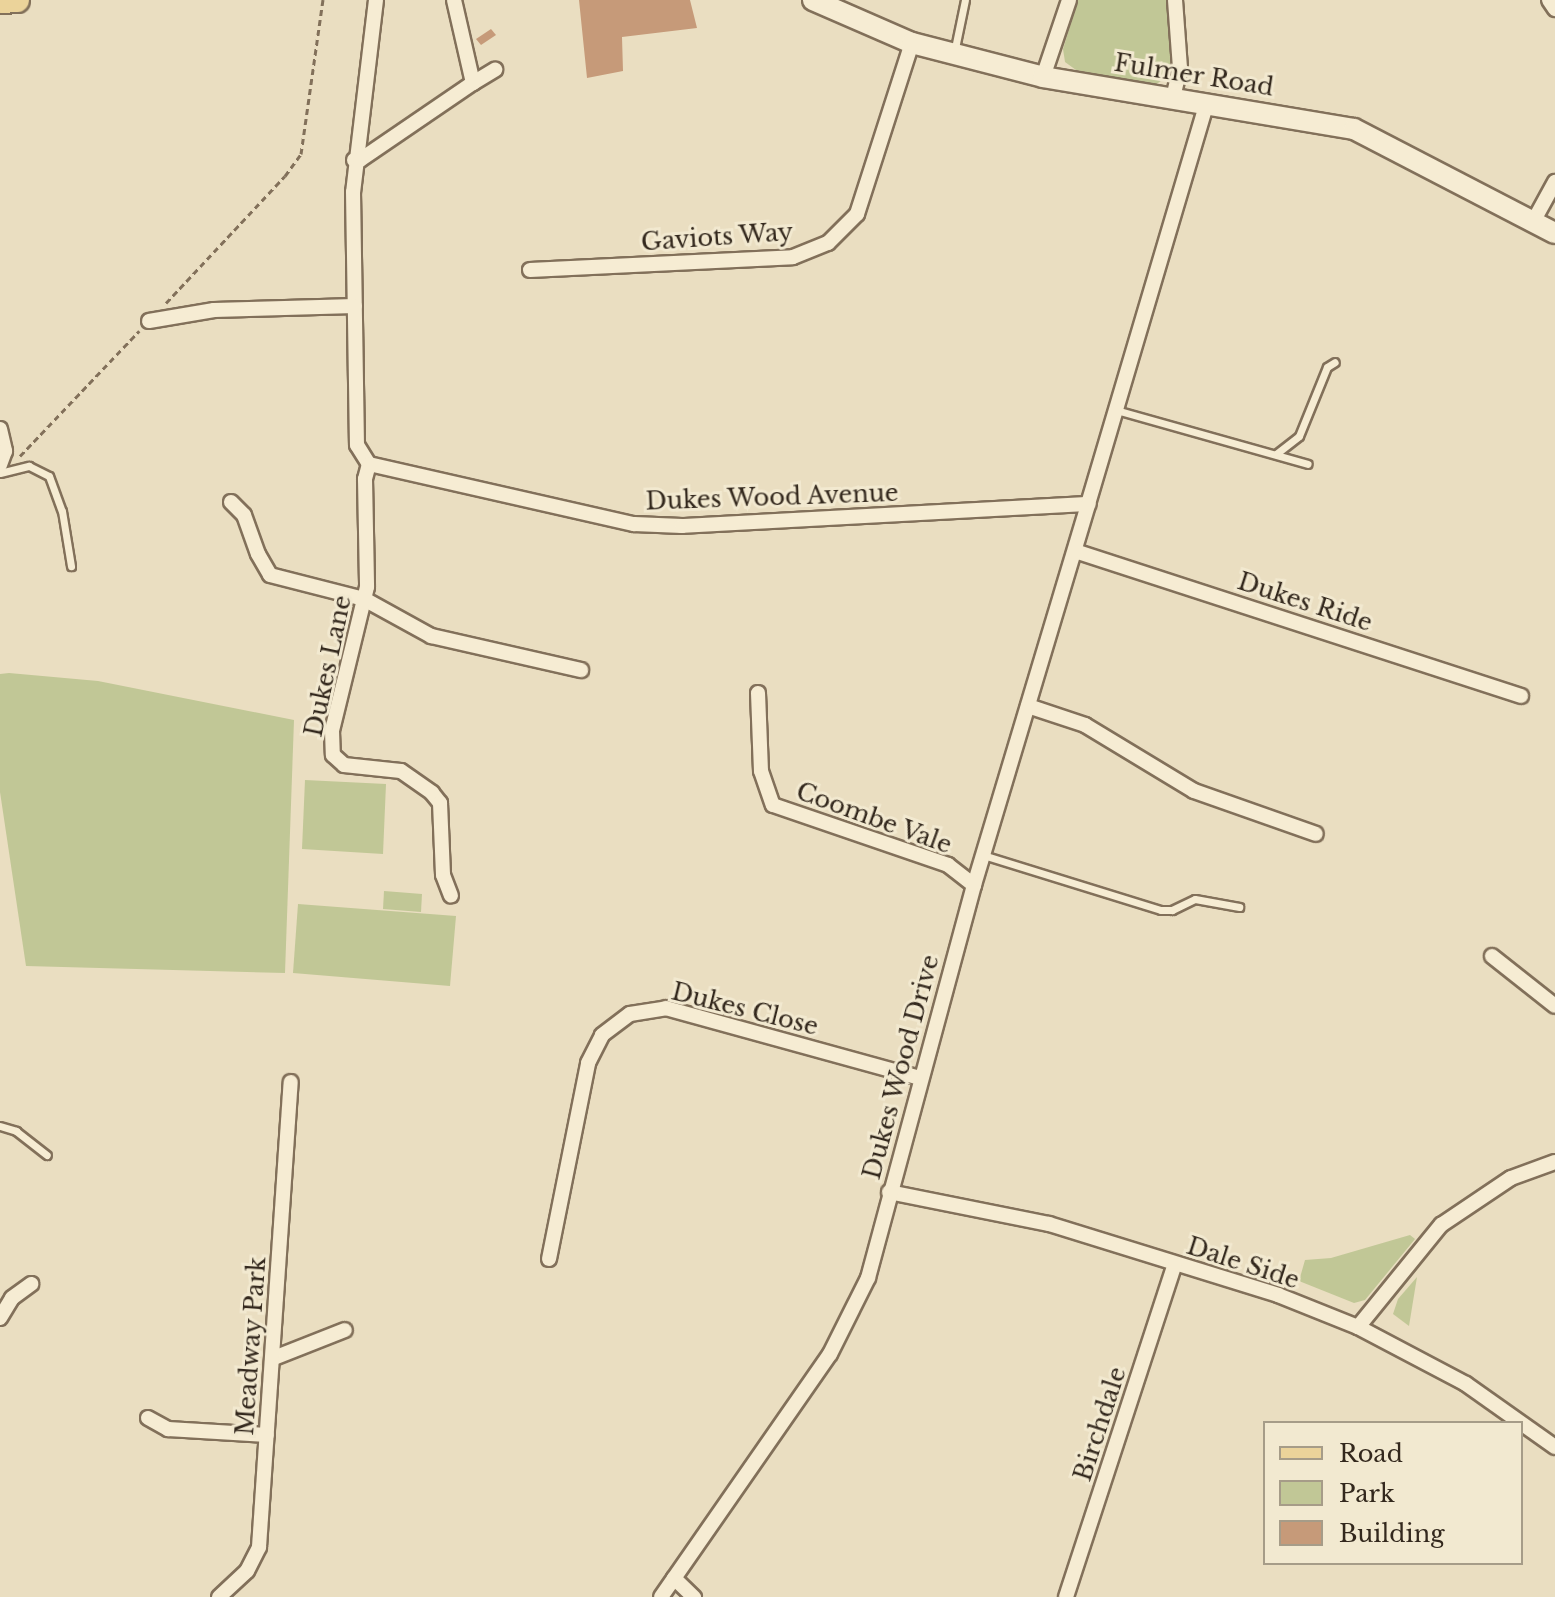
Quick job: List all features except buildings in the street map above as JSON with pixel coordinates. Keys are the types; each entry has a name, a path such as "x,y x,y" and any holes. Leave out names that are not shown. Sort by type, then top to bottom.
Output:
{"main road":[{"path":"0,1 17,0"}],"street":[{"path":"369,464 357,445 354,160 376,0"},
{"path":"454,0 473,83"},
{"name":"Fulmer Road","path":"813,0 912,43 1043,77 1354,129 1555,233"},
{"path":"1043,77 1069,0"},
{"path":"1173,98 1180,68 1175,0"},
{"path":"1549,0 1555,9"},
{"name":"Gaviots Way","path":"530,270 793,257 828,243 857,214 912,43"},
{"path":"354,160 360,160 495,70"},
{"path":"1088,504 1207,102"},
{"path":"1533,222 1555,182"},
{"path":"149,321 214,310 355,306"},
{"path":"0,429 7,463"},
{"name":"Dukes Wood Avenue","path":"369,464 634,524 682,526 1088,504"},
{"name":"Dukes Lane","path":"369,464 365,479 364,599 332,731 333,755 344,765 401,771 432,793 440,803 443,875 451,896"},
{"path":"231,502 244,515 258,554 270,575 364,599 431,636 581,670"},
{"name":"Dukes Wood Drive","path":"661,1597 830,1354 868,1278 974,885 1088,504"},
{"name":"Dukes Ride","path":"1075,551 1521,696"},
{"name":"Coombe Vale","path":"758,693 761,771 773,805 948,865 974,885"},
{"path":"1028,706 1085,725 1194,791 1316,834"},
{"path":"1492,956 1555,1006"},
{"name":"Dukes Close","path":"549,1259 588,1063 602,1035 630,1014 666,1008 920,1078"},
{"name":"Meadway Park","path":"219,1597 247,1571 259,1547 291,1082"},
{"path":"1358,1327 1441,1225 1511,1178 1555,1162"},
{"name":"Dale Side","path":"889,1192 1049,1224 1278,1295 1358,1327 1466,1384 1518,1421"},
{"name":"Birchdale","path":"1066,1597 1175,1264"},
{"path":"0,1318 12,1298 31,1284"},
{"path":"274,1358 345,1330"},
{"path":"148,1418 168,1429 267,1435"},
{"name":"Dale Side","path":"1523,1424 1555,1447"},
{"path":"674,1578 694,1597"}],"lane":[{"path":"954,55 965,0"},
{"path":"1276,454 1299,436 1327,367 1335,362"},
{"path":"1116,410 1308,464"},
{"path":"0,473 29,466 49,476 62,511 71,566"},
{"path":"983,855 1161,910 1172,910 1195,899 1239,907"},
{"path":"0,1126 16,1131 47,1155"}],"path":[{"path":"7,463 149,321 276,187 301,154 323,0"}],"green space":[{"path":"1078,0 1168,0 1171,74 1155,85 1076,70 1065,62 1063,49"},
{"path":"0,674 98,681 294,720 285,973 26,966 0,792"},
{"path":"305,780 386,784 383,854 302,849"},
{"path":"384,891 422,894 421,912 383,909"},
{"path":"298,904 456,916 450,986 293,973"},
{"path":"1410,1235 1415,1239 1365,1300 1354,1303 1299,1281 1305,1260 1331,1258"},
{"path":"1417,1277 1409,1326 1393,1314 1398,1299"}]}
